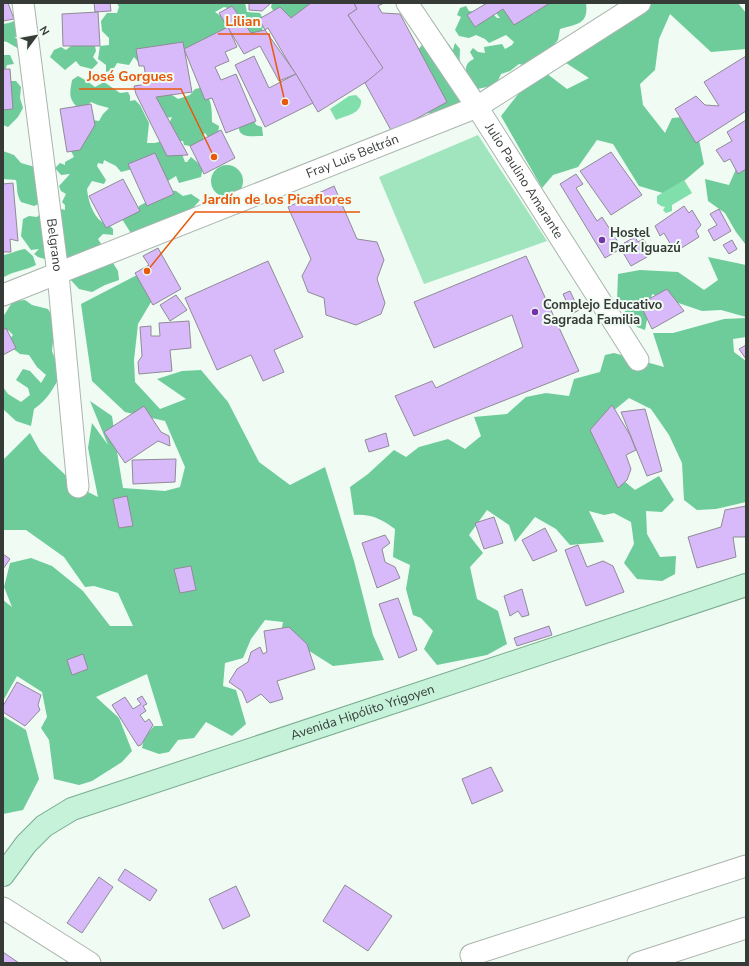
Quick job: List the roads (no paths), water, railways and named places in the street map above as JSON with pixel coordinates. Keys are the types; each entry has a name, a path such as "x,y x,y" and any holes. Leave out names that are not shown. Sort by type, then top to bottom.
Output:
{"main road":[{"name":"Avenida Hipólito Yrigoyen","path":"3,875 26,844 44,826 72,809 746,585"}],"street":[{"name":"Belgrano","path":"23,3 58,274 78,487"},
{"name":"Julio Paulino Amarante","path":"407,3 477,107 638,360"},
{"name":"Fray Luis Beltrán","path":"3,295 477,107 640,3"},
{"path":"474,963 471,955 746,866"},
{"path":"3,908 90,963"},
{"path":"638,963 746,928"}],"place":[{"name":"Lilian","path":"285,102"},
{"name":"José Gorgues","path":"214,157"},
{"name":"Hostel Park Iguazú","path":"602,240"},
{"name":"Jardín de los Picaflores","path":"147,271"},
{"name":"Complejo Educativo Sagrada Familia","path":"535,312"}]}
